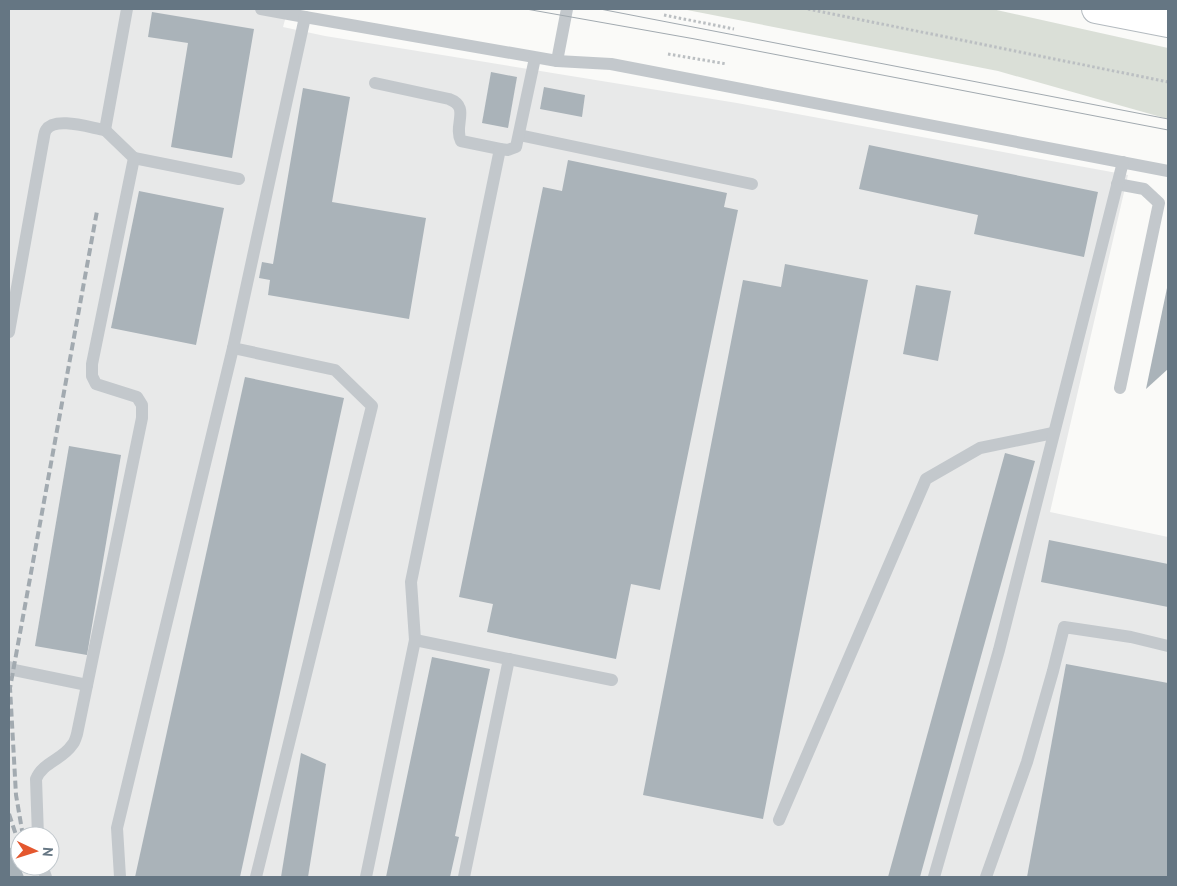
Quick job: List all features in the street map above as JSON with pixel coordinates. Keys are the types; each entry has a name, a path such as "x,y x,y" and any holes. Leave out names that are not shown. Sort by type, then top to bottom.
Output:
{"main road":[{"path":"1096,9 1136,12 1168,23"}],"lane":[{"path":"105,130 127,9"},
{"path":"261,9 557,62 612,64 1168,171"},
{"path":"557,62 567,9"},
{"path":"120,877 117,828 233,348 305,17"},
{"path":"375,83 450,99 456,102 460,107 458,135 461,141 500,150 508,150 516,147 535,58"},
{"path":"9,332 42,142 46,130 55,123 67,123 105,130 134,158 239,180"},
{"path":"519,135 752,184"},
{"path":"366,877 415,640 411,582 500,150"},
{"path":"38,826 36,779 44,766 64,754 73,745 77,734 142,418 142,405 137,397 127,392 96,384 92,376 92,364 134,158"},
{"path":"934,877 999,650 1122,162"},
{"path":"1117,184 1144,190 1164,204 1120,388"},
{"path":"233,348 335,370 372,406 256,877"},
{"path":"780,820 926,479 980,448 1053,434"},
{"path":"986,877 1027,762 1064,627 1131,636 1168,646"},
{"path":"415,640 612,680"},
{"path":"464,877 509,659"},
{"path":"9,667 14,670 87,685"}],"path":[{"path":"808,9 1168,82"},
{"path":"664,15 734,29"},
{"path":"668,54 727,64"}],"shaded area":[{"path":"9,9 288,9 283,27 325,36 737,103 1128,175 1050,512 1168,537 1168,877 9,877"},
{"path":"682,9 992,9 1168,48 1168,119 998,71"}],"building":[{"path":"152,12 254,29 232,158 171,147 188,43 148,37"},
{"path":"491,72 517,77 508,128 482,123"},
{"path":"544,87 585,95 582,117 540,109"},
{"path":"303,88 350,97 332,202 426,218 409,319 268,295 270,280 259,278 262,262 273,264"},
{"path":"869,145 1098,192 1084,257 974,234 978,215 859,189"},
{"path":"568,160 727,193 724,207 738,210 660,590 631,584 616,659 487,632 493,604 459,597 543,187 562,191"},
{"path":"139,191 224,208 196,345 111,328"},
{"path":"785,264 868,280 763,819 643,795 743,280 781,287"},
{"path":"916,285 951,291 938,361 903,354"},
{"path":"1167,288 1168,369 1146,389"},
{"path":"245,377 344,398 240,877 135,877"},
{"path":"69,446 121,455 87,655 35,646"},
{"path":"1005,453 1035,461 920,877 888,877"},
{"path":"1049,540 1168,564 1168,607 1041,582"},
{"path":"432,657 490,669 455,836 459,837 450,877 386,877"},
{"path":"1066,664 1168,683 1168,877 1027,877"},
{"path":"301,753 326,764 308,877 281,877"},
{"path":"9,849 10,876 24,877 9,877"}],"tram line":[{"path":"526,9 695,39 1168,130"},
{"path":"600,9 1168,119"}],"railway":[{"path":"21,826 16,795 10,688 97,211"},
{"path":"9,814 13,826"}]}
